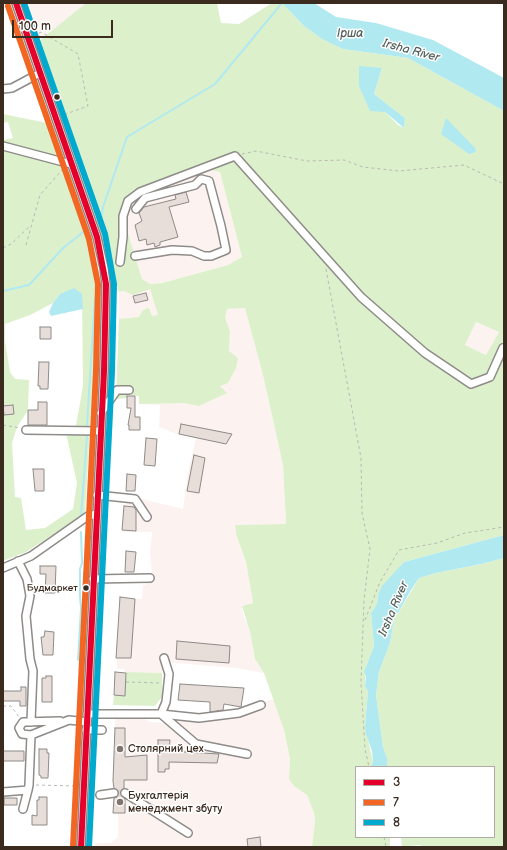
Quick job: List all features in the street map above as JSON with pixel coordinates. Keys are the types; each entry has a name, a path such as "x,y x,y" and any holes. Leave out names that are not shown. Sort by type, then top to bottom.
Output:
{"street":[{"path":"16,3 55,118 67,163 94,228 104,268 106,288 81,847"},
{"path":"3,89 12,88 40,73"},
{"path":"3,146 67,163"},
{"path":"120,262 123,237 123,216 128,201 140,192 235,156 361,297 425,353 471,384 490,377 503,348"},
{"path":"135,256 172,250 192,251 204,256 211,256 226,250 209,181 201,179 195,185 145,198 136,208"},
{"path":"101,413 117,390 129,390"},
{"path":"26,430 100,431"},
{"path":"97,495 135,499 147,517"},
{"path":"3,568 31,556 88,516 96,514"},
{"path":"18,561 27,579 30,596 26,616 29,652 33,671 31,722"},
{"path":"93,579 150,578"},
{"path":"161,714 165,700 164,658"},
{"path":"87,714 161,714 199,718 239,713 261,705"},
{"path":"161,714 196,744 247,754"},
{"path":"69,720 31,735 22,734 19,728 23,722 52,722 69,720 87,722"},
{"path":"86,730 102,730"},
{"path":"23,809 29,788 31,735"},
{"path":"3,792 29,788"},
{"path":"100,795 113,795"},
{"path":"127,796 188,833"}],"path":[{"path":"29,40 41,32 78,54 88,106 55,118"},
{"path":"235,156 256,151 307,161 344,160 363,167 399,171 464,165 504,184"},
{"path":"26,245 30,225 40,195 67,163"},
{"path":"3,248 11,244 30,225"},
{"path":"326,271 361,458 362,513 370,549 361,683 365,749 369,766"},
{"path":"88,552 88,516 98,278"},
{"path":"3,425 26,430"},
{"path":"364,622 380,582 399,550 437,544 465,533 504,527"},
{"path":"86,610 83,598 83,588 84,570 88,560"},
{"path":"126,682 165,679"},
{"path":"3,706 11,706 23,722"},
{"path":"29,788 76,786"}],"shaded area":[{"path":"26,3 86,3 40,40"},
{"path":"211,170 220,172 242,257 228,265 162,283 150,284 142,280 124,220 130,204 138,197"},
{"path":"149,287 159,315 245,307 263,375 283,465 286,524 235,525 236,534 246,562 253,603 242,606 243,614 250,632 255,659 264,673 236,668 163,662 162,673 125,672 124,669 117,669 117,658 123,658 127,598 142,599 143,585 146,585 146,582 151,582 152,575 150,553 152,532 123,532 126,495 183,509 188,473 196,438 177,434 159,427 160,405 139,404 140,384 118,383 119,292"},
{"path":"476,322 499,332 486,355 465,345"},
{"path":"274,699 284,730 290,759 289,779 294,786 307,795 314,813 315,821 312,847 95,847 95,843 111,843 118,837 118,813 113,813 115,717 142,718 151,722 166,723 168,713 226,713"}],"green space":[{"path":"86,3 217,3 221,23 239,24 272,3 282,3 304,26 322,39 343,49 408,58 504,111 504,535 404,562 378,595 377,604 371,613 374,646 366,667 365,687 368,691 365,726 373,762 371,766 355,766 355,838 390,838 390,847 312,847 315,821 314,813 307,795 294,786 289,779 290,759 284,730 264,673 255,659 250,632 242,606 253,603 246,562 236,534 235,525 286,524 283,465 263,375 245,308 227,309 225,318 230,331 229,351 238,358 236,368 228,383 220,386 227,393 199,406 184,403 139,404 139,396 127,395 127,398 116,399 119,319 139,317 142,311 147,308 149,308 152,316 158,315 150,289 133,295 124,291 119,292 40,40","holes":["382,68 374,94 405,118 404,128 398,125 359,86","211,170 220,172 242,257 228,265 162,283 150,284 142,279 124,220 130,204 138,197","476,322 499,332 486,355 465,345"]},
{"path":"3,114 47,123 53,128 76,200 85,221 94,258 97,310 85,514 26,552 3,561 3,140 13,138 8,122 3,123","holes":["60,294 82,294 83,386 76,426 66,433 77,483 73,509 45,528 26,530 21,498 15,497 12,443 17,427 28,410 29,380 15,379 10,372 5,341 5,324 30,315 53,303"]},
{"path":"504,558 504,847 425,847 419,845 402,847 401,838 495,838 495,766 387,766 387,758 383,747 376,695 379,672 390,643 394,620 419,578"},
{"path":"126,672 162,673 162,697 155,706 113,705 114,695 125,696"}],"water":[{"name":"Ірша","path":"282,3 314,3 336,17 376,23 433,40 504,78 504,111 408,58 343,49 322,39 304,26"},
{"path":"359,66 382,68 374,94 405,118 404,128 385,112 370,111 359,86"},
{"path":"446,118 475,148 476,152 469,154 441,134"},
{"path":"74,288 82,294 83,309 51,316 49,312 53,303 60,294"},
{"name":"Irsha River","path":"504,535 504,558 419,578 411,590 394,620 390,643 379,672 376,695 383,747 387,758 387,766 371,766 373,762 372,751 365,726 368,691 365,687 366,676 364,672 374,646 371,613 377,604 378,595 382,586 404,562"}],"building":[{"path":"186,192 189,202 169,207 178,237 160,242 160,245 155,247 154,243 147,245 146,239 139,241 135,225 142,221 139,213 144,207 176,199 175,195"},
{"path":"146,293 148,300 135,303 133,296"},
{"path":"40,327 51,327 51,339 40,339"},
{"path":"39,362 49,362 48,389 40,389 40,386 38,386"},
{"path":"127,396 135,396 135,417 140,417 140,430 129,430 128,425 131,408 127,408"},
{"path":"38,402 47,402 47,425 28,425 28,410 38,410"},
{"path":"13,405 14,414 4,415 3,406"},
{"path":"181,424 232,434 226,444 179,434"},
{"path":"146,438 157,439 155,466 144,465"},
{"path":"194,455 205,458 199,493 187,491"},
{"path":"33,469 44,469 44,491 35,491"},
{"path":"127,474 136,475 135,491 126,491"},
{"path":"124,506 134,507 136,510 136,531 122,530"},
{"path":"126,551 136,552 134,572 125,572"},
{"path":"40,566 56,566 55,593 45,593 46,574 40,574"},
{"path":"120,597 135,599 131,658 116,658"},
{"path":"45,631 54,632 53,655 43,655 41,637 44,637"},
{"path":"177,641 230,646 229,663 176,659"},
{"path":"115,672 126,673 125,696 114,695"},
{"path":"46,676 52,676 52,702 42,702 42,678 46,678"},
{"path":"180,684 244,688 241,707 224,704 223,710 210,712 210,702 178,700"},
{"path":"21,687 26,687 26,706 20,706 20,701 3,701 3,691 21,691"},
{"path":"115,728 125,728 125,757 147,755 147,780 124,780 124,788 120,793 125,799 125,813 113,813 114,798 117,797 119,793 114,788 113,781"},
{"path":"158,740 170,740 169,751 219,754 217,763 169,762 169,769 165,769 165,772 158,772"},
{"path":"39,749 47,749 47,753 49,753 48,778 41,778 39,775"},
{"path":"3,751 24,751 24,761 3,761"},
{"path":"39,797 47,797 47,825 32,825 32,815 37,816 37,800 39,800"},
{"path":"4,798 17,798 17,805 4,805"},
{"path":"260,837 261,847 248,847 247,839"}],"waterway":[{"path":"100,225 103,207 127,137 215,84 282,3"},
{"path":"3,291 29,285 63,248 87,229"},
{"path":"87,425 95,298"},
{"path":"81,516 87,436"},
{"path":"78,660 81,608 81,532"}],"tunnel":[{"path":"114,793 125,793"}],"transit line":[{"name":"3","path":"16,3 97,237 106,284 104,371 81,847"},
{"name":"8","path":"24,3 105,234 114,284 112,371 89,847"},
{"name":"7","path":"8,6 89,239 98,284 96,371 73,847"}],"place":[{"name":"Будмаркет","path":"86,588"},
{"name":"Столярний цех","path":"120,749"},
{"name":"Бухгалтерія менеджмент збуту","path":"120,802"}]}
